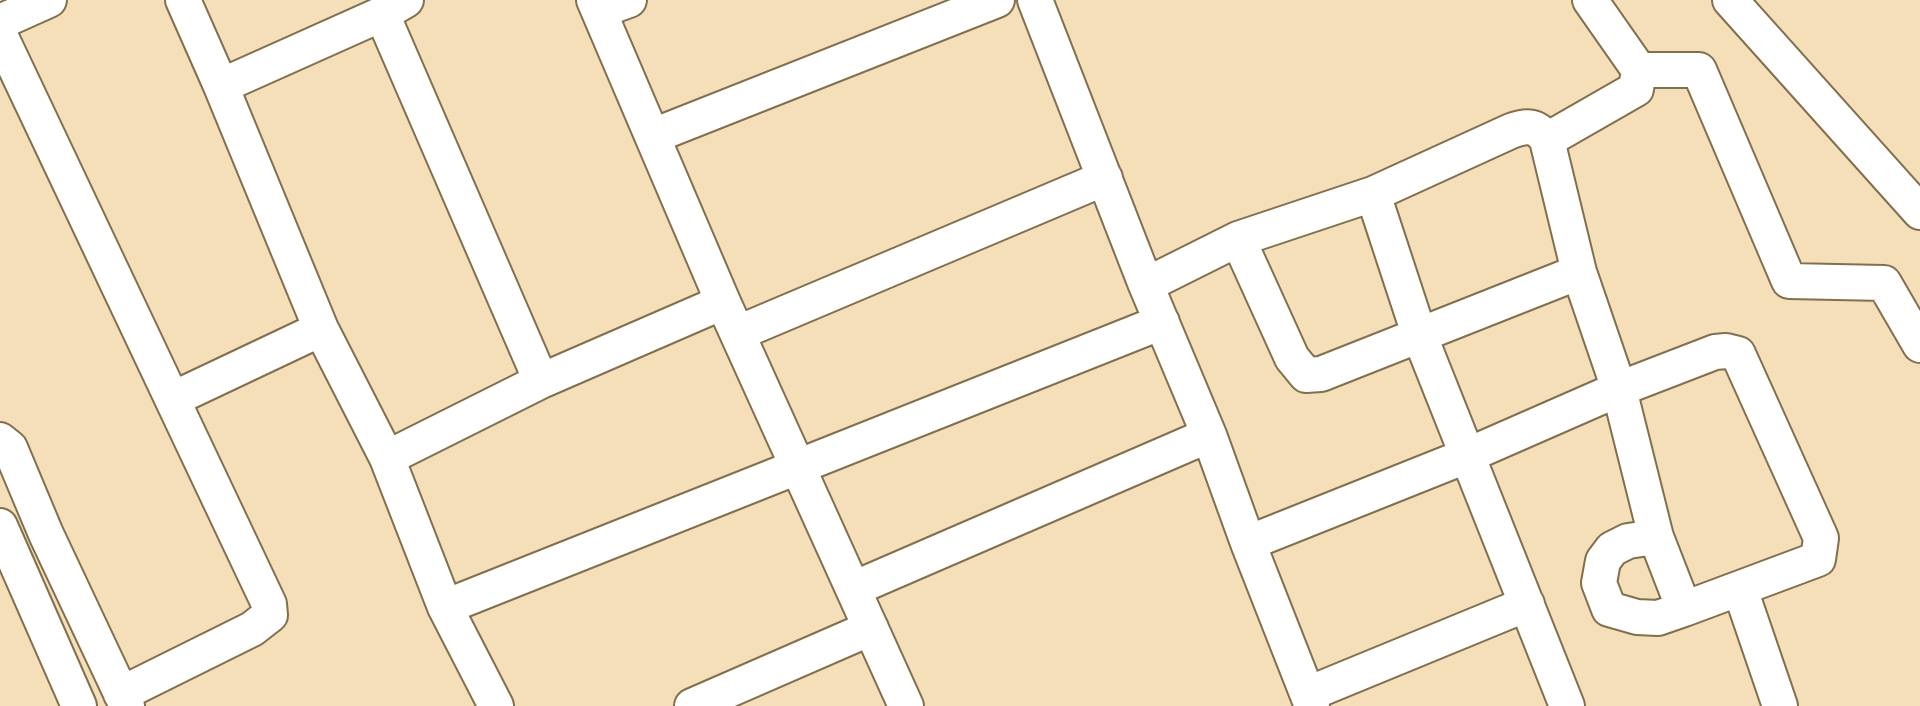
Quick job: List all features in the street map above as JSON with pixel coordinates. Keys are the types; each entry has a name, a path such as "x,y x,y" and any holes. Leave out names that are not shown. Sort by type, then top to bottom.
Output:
{"street":[{"path":"0,22 49,0"},
{"path":"183,0 321,329 387,458 445,607 496,706"},
{"path":"653,136 997,0"},
{"path":"1035,0 1146,285 1209,435 1310,700 1527,604"},
{"path":"1547,140 1636,89 1639,70 1590,0"},
{"path":"1730,0 1920,212"},
{"path":"607,4 653,136 723,302 906,706"},
{"path":"221,86 394,7 541,381"},
{"path":"0,35 269,604 270,615 252,629 124,700 46,534 10,448 0,440"},
{"path":"1639,70 1699,70 1789,281 1884,283 1920,345"},
{"path":"1146,285 1238,239 1373,194 1522,127 1534,127 1547,140 1579,272 1619,389 1656,537 1684,609"},
{"path":"738,333 1105,178"},
{"path":"1373,194 1419,334 1567,706"},
{"path":"1238,239 1292,358 1306,375 1321,374 1579,272"},
{"path":"387,458 541,381 723,302"},
{"path":"445,607 1162,322"},
{"path":"173,399 321,329"},
{"path":"1248,543 1466,456 1619,389 1715,352 1738,354 1821,538 1818,559 1658,618 1637,617 1609,609 1599,583 1603,561 1612,549 1628,541 1656,537"},
{"path":"853,589 1209,435"},
{"path":"0,526 79,706"},
{"path":"1740,589 1780,706"},
{"path":"692,706 871,628"}]}
